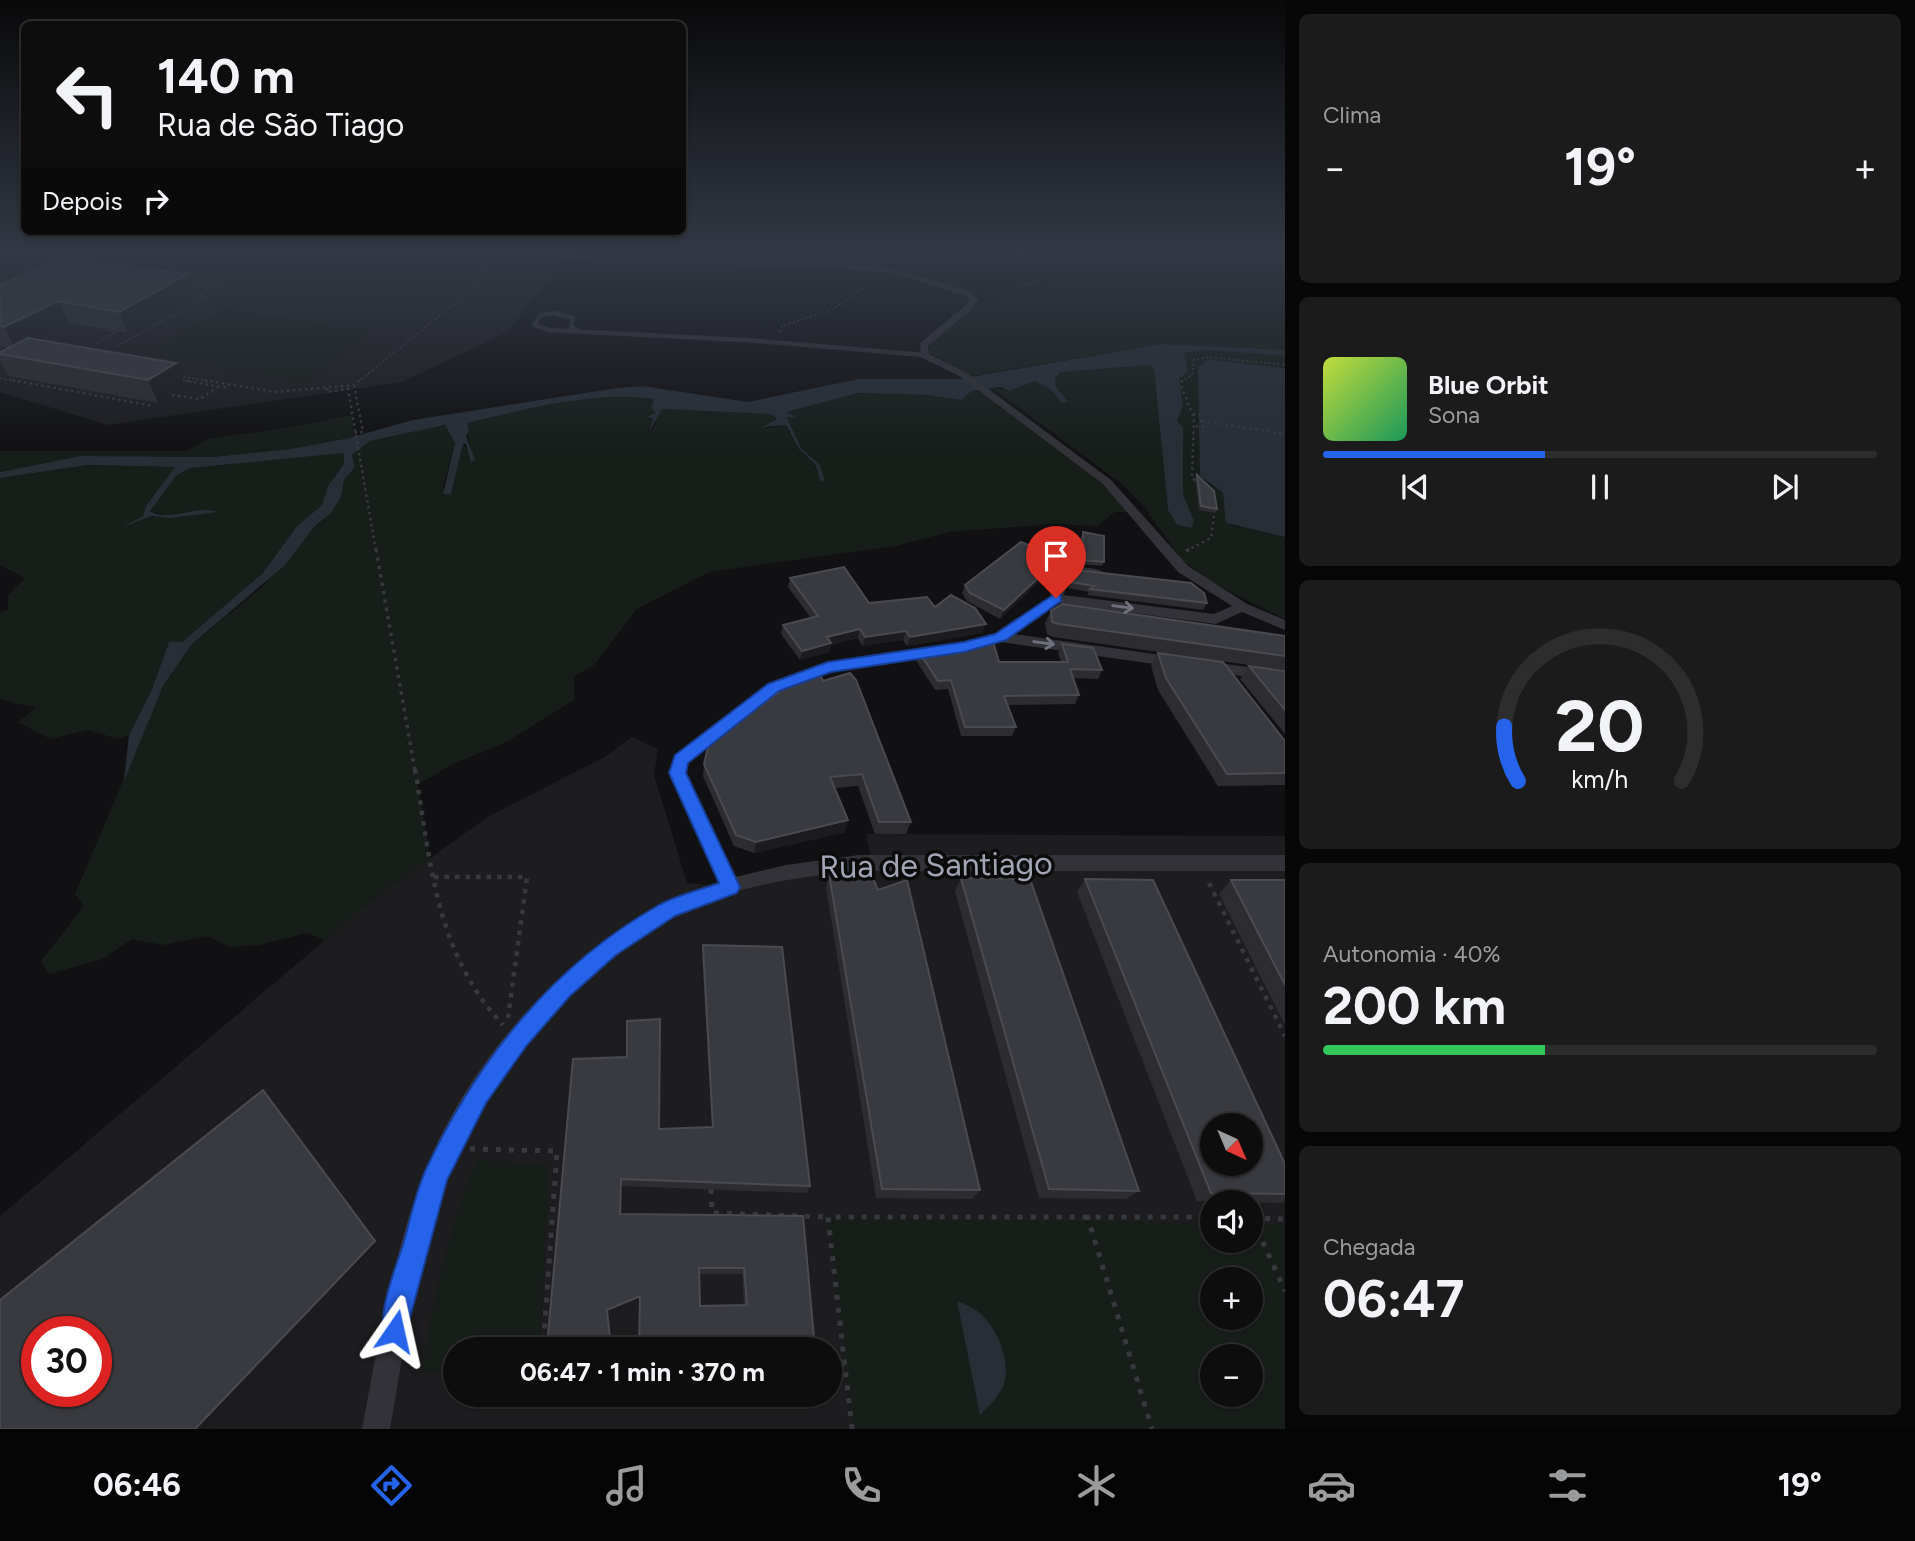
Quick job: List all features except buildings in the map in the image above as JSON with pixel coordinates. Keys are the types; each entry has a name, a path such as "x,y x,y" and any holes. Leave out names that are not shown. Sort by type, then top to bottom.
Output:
{"street":[{"path":"955,319 923,345 925,355 964,375 1107,482 1171,557 1205,584 1241,607 1285,625"},
{"path":"1051,605 1063,572 1113,575"},
{"path":"1178,582 1205,584"},
{"path":"730,887 678,773 681,760 773,688 828,667 964,647 1000,637 1051,605 1216,619 1241,607"},
{"path":"1000,637 1285,677"},
{"path":"1221,669 1237,688"},
{"name":"Rua de Santiago","path":"376,1429 404,1282 436,1176 478,1095 519,1037 562,989 609,949 668,910 730,887 804,868 859,863 1285,863"}],"lane":[{"path":"538,319 534,325 541,329 925,355"},
{"path":"573,319 571,327 578,331"}],"path":[{"path":"117,346 166,319"},
{"path":"170,374 274,392 354,385 435,319"},
{"path":"793,344 780,336 782,326 804,319"},
{"path":"97,343 116,332 98,329"},
{"path":"1200,484 1192,478 1195,414 1181,381 1192,374 1194,360 1198,357 1285,365"},
{"path":"0,378 153,406"},
{"path":"168,378 227,388"},
{"path":"172,395 200,400 224,383"},
{"path":"354,385 363,432 355,433"},
{"path":"327,388 327,392 348,389 437,895 450,950 480,1001 506,1028 527,877 434,877"},
{"path":"1195,414 1200,415 1203,427 1196,426"},
{"path":"1202,421 1285,434"},
{"path":"1171,557 1211,538 1215,517 1214,498"},
{"path":"1209,883 1285,1036"},
{"path":"449,1148 556,1151 543,1337"},
{"path":"711,1189 712,1213 828,1217 1200,1217"},
{"path":"1087,1215 1152,1429"},
{"path":"828,1217 852,1429"},
{"path":"1263,1218 1285,1219"},
{"path":"1263,1242 1285,1291"}],"shaded area":[{"path":"0,319 518,319 509,331 402,382 108,425 0,392"},
{"path":"206,319 286,319 373,332 304,382 143,354"},
{"path":"955,319 1285,319 1285,350 1161,344 971,376 928,352 934,338"},
{"path":"1162,344 1285,350 1285,356 1209,350 1184,353 1188,371 1179,379 1183,406 1177,421 1183,428 1183,494 1194,521 1191,528 1177,525 1168,510 1154,369 1149,365 1061,372 1055,378 1056,387 1068,402 1062,403 1050,389 1035,381 1009,391 1001,387 971,391 962,400 927,395 858,393 786,412 798,418 787,417 801,448 820,465 825,482 820,480 815,464 799,449 786,425 763,427 777,419 772,414 662,409 648,434 653,419 647,417 655,413 651,406 655,399 584,399 467,423 469,430 466,436 475,459 471,463 466,444 463,444 451,494 443,494 455,443 445,425 370,441 352,455 355,467 344,480 341,497 331,513 314,527 285,565 192,644 163,686 124,781 129,735 152,689 169,642 182,642 262,574 297,526 322,505 328,486 344,464 344,453 190,468 176,476 150,511 166,515 201,510 218,512 171,518 151,516 121,528 143,516 146,506 175,467 87,465 0,478 0,472 80,456 213,457 290,449 349,438 413,420 617,388 642,386 748,402 859,379 959,379"},
{"path":"1209,350 1285,356 1285,368 1213,360 1204,481 1223,493 1231,525 1285,537 1285,619 1212,583 1181,559 1145,508 1124,486 993,388 1009,391 1035,381 1067,401 1055,387 1055,378 1061,372 1149,365 1154,369 1168,510 1188,507 1183,494 1183,429 1177,421 1181,405 1179,379 1188,371 1184,353"},
{"path":"1205,361 1285,368 1285,537 1226,523 1223,493 1200,476 1198,368"},
{"path":"971,391 983,392 1102,480 1132,512 1115,512 1097,526 1053,524 950,532 895,546 709,572 637,609 593,666 574,676 574,700 508,741 451,765 418,785 430,859 378,895 326,940 307,933 259,945 231,947 207,936 163,945 132,939 102,959 49,974 41,961 84,906 75,894 163,686 192,644 262,587 315,527 331,513 341,497 344,480 355,467 352,455 370,441 445,425 455,443 443,487 451,494 463,444 472,455 466,423 536,407 631,397 655,399 655,412 649,418 653,422 646,433 653,430 662,409 772,414 778,419 765,429 785,425 799,449 815,464 816,473 820,465 801,448 787,416 794,417 785,412 858,393 927,395 962,400"},
{"path":"352,415 354,437 290,449 213,457 80,456 0,472 0,451 188,451 207,439 287,428"},
{"path":"344,453 344,464 328,486 322,505 297,526 262,574 182,642 169,642 152,689 129,735 118,739 88,730 50,739 18,722 36,708 0,699 0,612 8,610 8,595 25,578 0,565 0,478 87,465 176,467 146,506 143,516 135,520 151,516 181,517 213,510 171,516 150,511 176,476 190,468"},
{"path":"632,737 658,749 654,775 687,883 730,887 870,854 866,834 1285,836 1285,1429 0,1429 0,1216 378,895 489,816 605,757"},
{"path":"477,1159 549,1166 541,1337 443,1337 443,1374 422,1373 443,1264"},
{"path":"828,1217 1200,1223 1200,1253 1263,1253 1263,1223 1285,1224 1285,1429 852,1429"},
{"path":"957,1301 984,1317 1000,1342 1003,1352 1005,1380 995,1399 980,1415"}],"route":[{"path":"395,1331 404,1282 436,1176 478,1095 519,1037 562,989 609,949 668,910 730,887 678,773 681,760 773,688 828,667 964,647 1000,637 1056,598"}]}
